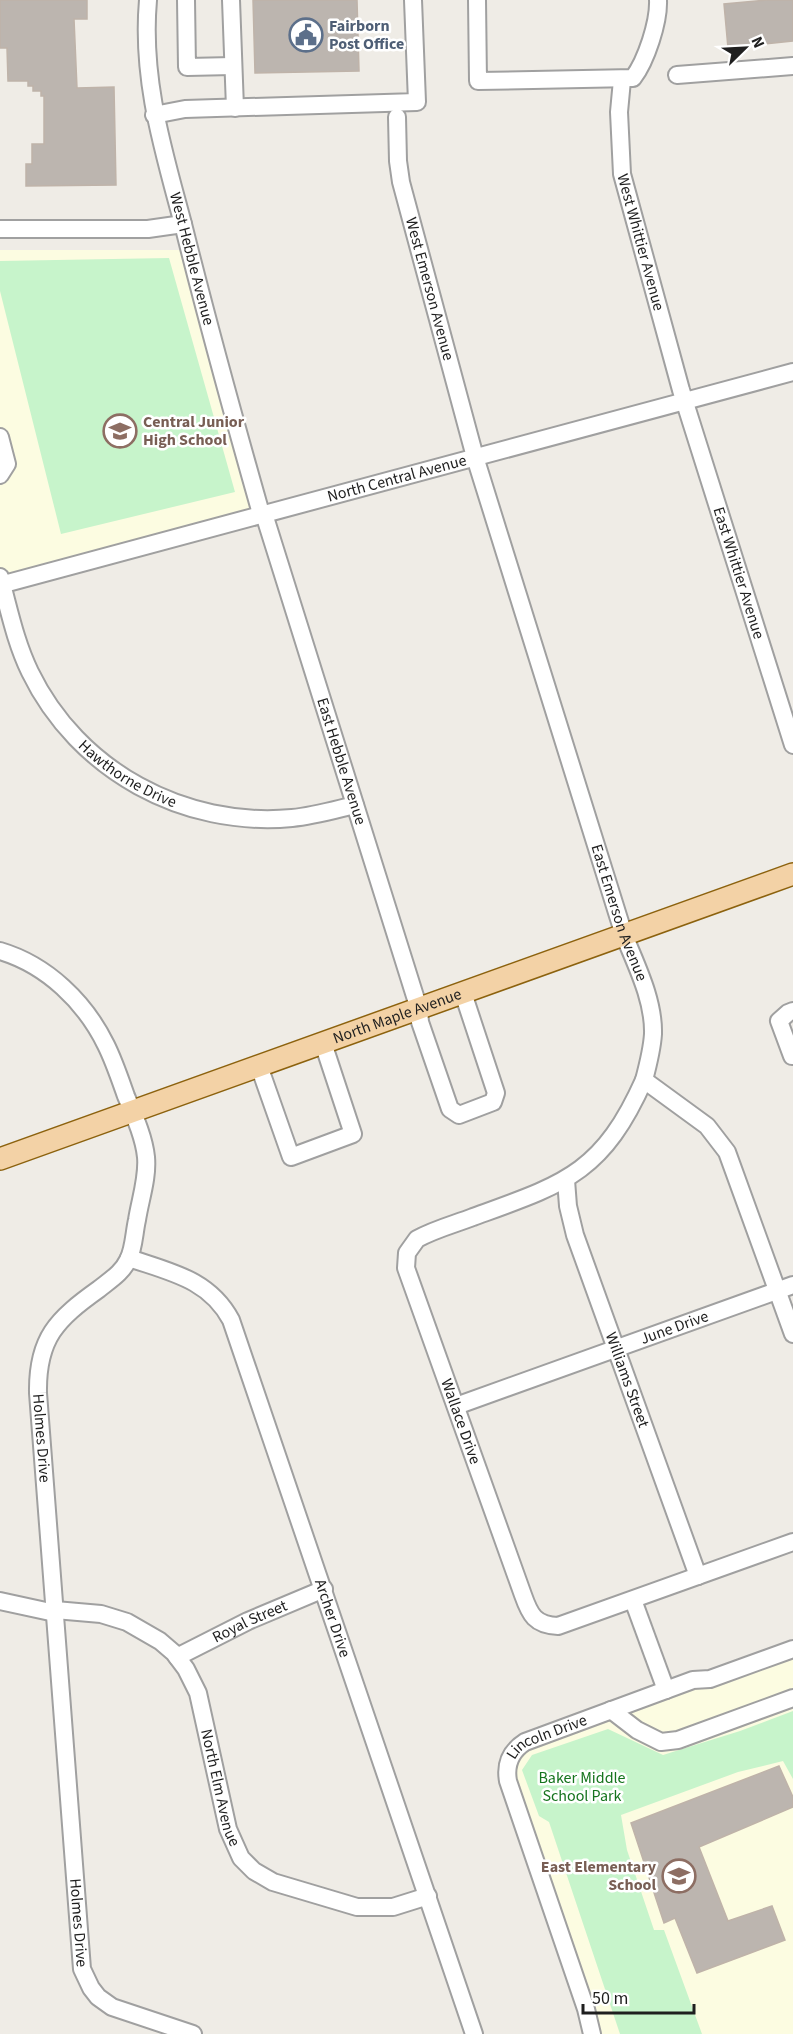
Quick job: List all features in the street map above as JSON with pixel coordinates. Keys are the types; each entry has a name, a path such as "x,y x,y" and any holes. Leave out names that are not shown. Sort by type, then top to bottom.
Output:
{"main road":[{"name":"North Maple Avenue","path":"0,1159 793,874"}],"street":[{"name":"West Hebble Avenue","path":"148,0 147,69 154,115 260,510 264,514"},
{"path":"186,0 187,67 233,66"},
{"path":"231,0 235,108"},
{"path":"154,115 185,109 417,102 413,0"},
{"path":"477,0 478,81 633,78 641,69 659,12 658,0"},
{"path":"677,75 793,66"},
{"name":"West Whittier Avenue","path":"622,80 619,112 622,174 684,401"},
{"name":"West Emerson Avenue","path":"397,117 401,182 474,457"},
{"path":"0,229 148,229 183,224"},
{"name":"North Central Avenue","path":"1,582 793,372"},
{"name":"East Whittier Avenue","path":"684,401 793,745"},
{"path":"0,437 7,464 0,476"},
{"name":"East Emerson Avenue","path":"474,457 624,935 646,993 653,1032 644,1080"},
{"name":"East Hebble Avenue","path":"264,514 419,1009 420,1022 450,1109 459,1115 493,1102 496,1093 463,993"},
{"name":"Hawthorne Drive","path":"1,582 18,645 45,699 60,721 82,745 126,779 175,804 206,813 232,817 292,818 355,805"},
{"path":"0,951 41,970 59,984 88,1014 108,1048 146,1154 129,1258"},
{"path":"793,1011 780,1021 793,1057"},
{"path":"259,1066 291,1157 353,1134 323,1043"},
{"path":"644,1080 707,1126 723,1144 785,1288 793,1334"},
{"name":"Wallace Drive","path":"644,1080 622,1122 587,1166 538,1194 423,1236 409,1247 406,1268 526,1603 534,1618 543,1624 558,1626 793,1542"},
{"name":"Williams Street","path":"566,1180 568,1206 574,1228 698,1576"},
{"name":"Archer Drive","path":"129,1258 196,1282 214,1296 228,1314 324,1589 474,2034"},
{"name":"Holmes Drive","path":"129,1258 117,1275 70,1310 62,1319 48,1340 40,1364 38,1393 80,1959 86,1980 112,2007 193,2034"},
{"name":"June Drive","path":"456,1406 785,1288"},
{"name":"Royal Street","path":"177,1657 248,1621 324,1589"},
{"path":"633,1600 666,1690"},
{"name":"North Elm Avenue","path":"0,1601 55,1612 101,1614 128,1622 160,1641 177,1657 192,1677 198,1693 228,1829 235,1847 245,1864 263,1878 357,1907 393,1907 428,1896"},
{"name":"Lincoln Drive","path":"592,2034 586,2009 521,1823 507,1774 510,1758 514,1751 525,1742 693,1680 710,1679 793,1648"},
{"path":"611,1710 637,1730 662,1742 678,1740 793,1698"}],"shaded area":[{"name":"Central Junior High School","path":"0,250 189,250 264,514 0,585"},
{"path":"793,1649 793,2034 592,2034 508,1781 514,1751"}],"green space":[{"name":"Central Junior High School","path":"169,258 235,492 61,534 0,291 0,261"},
{"name":"Baker Middle School Park","path":"793,1711 793,1779 783,1761 738,1772 621,1815 627,1850 654,1930 664,1930 702,2034 620,2034 549,1822 539,1816 522,1770 532,1755 608,1729 663,1755 740,1731"}],"building":[{"path":"0,0 87,0 87,19 74,19 77,88 114,87 116,185 26,186 26,164 32,164 32,144 44,144 44,96 41,96 41,91 33,91 33,86 28,86 28,81 8,81 7,48 0,48"},
{"name":"Fairborn Post Office","path":"253,0 357,0 359,71 255,73"},
{"path":"793,0 793,41 728,48 724,4"},
{"name":"East Elementary School","path":"779,1766 793,1797 793,1807 699,1847 728,1921 772,1906 785,1940 697,1973 675,1918 664,1923 631,1823"}],"place":[{"name":"Fairborn Post Office","path":"306,35"},
{"name":"Central Junior High School","path":"120,431"},
{"name":"East Elementary School","path":"679,1876"}]}
